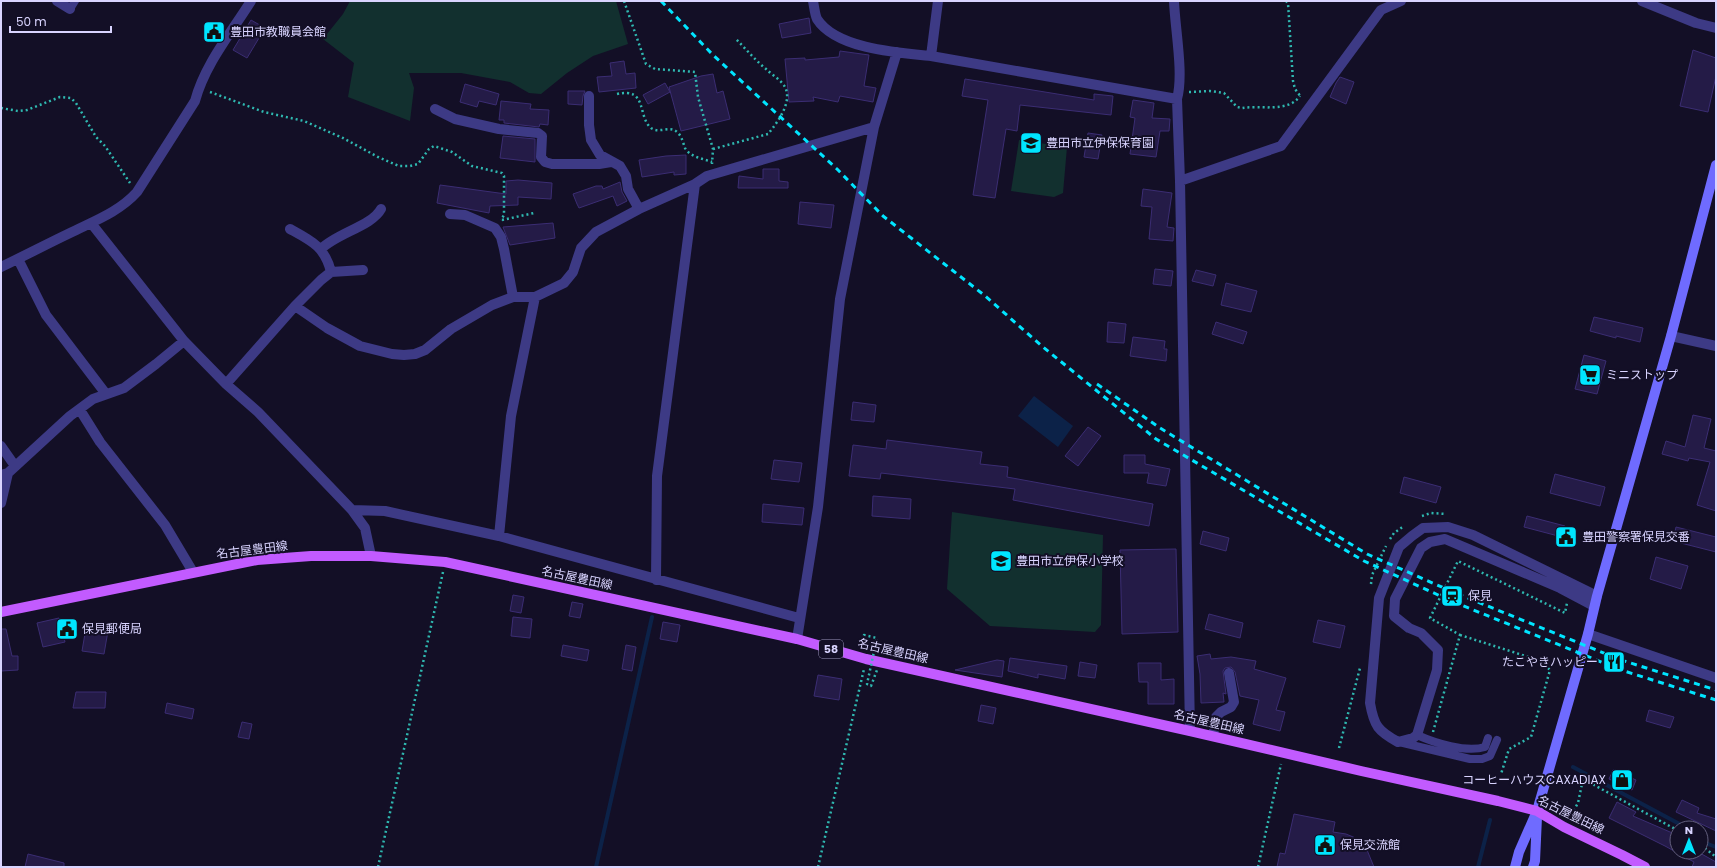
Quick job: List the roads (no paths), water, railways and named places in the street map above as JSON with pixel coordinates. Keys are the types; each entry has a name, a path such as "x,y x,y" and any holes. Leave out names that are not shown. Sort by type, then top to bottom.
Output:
{"main road":[{"name":"名古屋豊田線","path":"1,612 257,560 311,556 371,556 445,562 797,639 866,659 1190,730 1537,811 1564,827 1622,854 1645,867"}],"street":[{"path":"57,1 73,5"},
{"path":"1,267 120,208 137,192 195,101 199,86 251,1"},
{"path":"813,1 817,18 839,38 850,43 897,52 931,56 1178,96"},
{"path":"931,56 938,1"},
{"path":"1174,1 1178,61 1190,730"},
{"path":"1180,181 1281,146 1381,10 1401,1"},
{"path":"1642,1 1696,23 1716,28"},
{"path":"797,639 799,618 818,507 840,299 874,127 897,52"},
{"path":"589,96 589,125 591,140 600,155 620,166 626,176 628,188 639,209"},
{"path":"435,109 455,119 492,128 538,132 542,136 541,158 545,162 552,164 599,164 611,162"},
{"path":"295,306 327,328 360,346 374,351 404,355 425,350 451,329 472,316 513,297 535,297 564,284 573,272 581,248 596,232 639,209 712,175 874,127"},
{"path":"1515,867 1519,852 1537,811 1588,634 1594,606 1671,336 1716,165"},
{"path":"656,580 657,476 695,184"},
{"path":"321,249 334,238 373,218 381,210"},
{"path":"450,214 465,215 495,228 501,237 513,297"},
{"path":"91,223 184,341 226,384 258,412 352,510 365,528 371,556"},
{"path":"290,230 305,237 321,249 330,272"},
{"path":"18,259 46,315 106,394"},
{"path":"226,384 295,306 330,272 363,270"},
{"path":"498,536 511,416 535,297"},
{"path":"1671,336 1716,346"},
{"path":"8,471 70,416 93,399 124,388 184,341"},
{"path":"80,410 100,442 165,525 193,572"},
{"path":"1,446 8,471 1,503"},
{"path":"352,510 385,511 498,536 799,618"},
{"path":"1594,606 1560,588 1445,539 1430,542 1421,548 1395,599 1394,616 1409,628 1421,633 1438,650 1437,670 1417,735 1413,738 1398,742 1384,734 1373,720 1370,703 1379,598 1399,547 1423,528 1448,527 1473,535 1597,596"},
{"path":"1588,634 1716,678"},
{"path":"1213,736 1216,717 1221,712 1231,707 1234,702 1229,673"},
{"path":"1533,867 1535,861 1537,811"}],"lane":[{"path":"1417,735 1431,741 1478,749 1485,747 1488,738"},
{"path":"1398,742 1470,759 1482,759 1490,756 1497,740"}],"water":[{"path":"1034,396 1073,426 1058,447 1018,416"}],"waterway":[{"path":"596,867 652,617"},
{"path":"1573,767 1672,820"},
{"path":"1478,867 1490,820"},
{"path":"1709,844 1716,847"}],"railway":[{"path":"661,1 713,55 837,169 883,216 984,295 1043,347 1156,439 1364,561 1449,600 1621,670 1716,700"},
{"path":"1097,384 1160,428 1367,554 1453,592 1621,660 1716,690"}],"place":[{"name":"豊田市教職員会館","path":"214,32"},
{"name":"豊田市立伊保保育園","path":"1031,143"},
{"name":"ミニストップ","path":"1590,375"},
{"name":"豊田警察署保見交番","path":"1566,537"},
{"name":"豊田市立伊保小学校","path":"1001,561"},
{"name":"保見","path":"1452,596"},
{"name":"保見郵便局","path":"67,629"},
{"name":"たこやきハッピー","path":"1614,662"},
{"name":"コーヒーハウスCAXADIAX","path":"1622,780"},
{"name":"保見交流館","path":"1325,845"}]}
